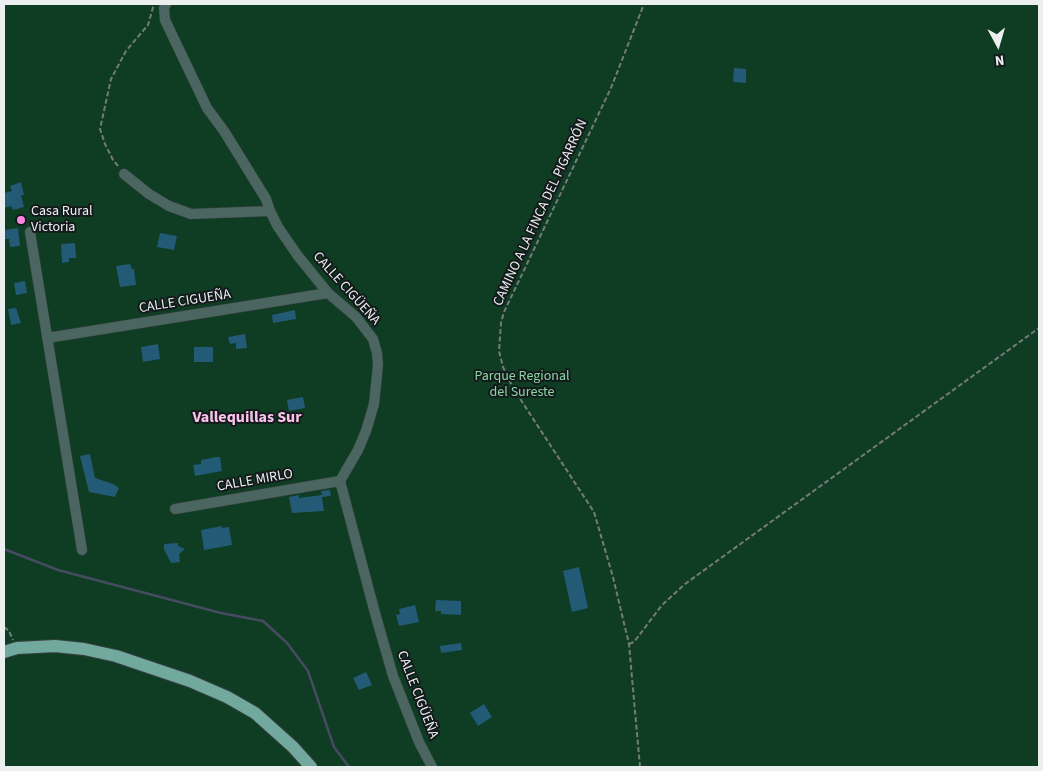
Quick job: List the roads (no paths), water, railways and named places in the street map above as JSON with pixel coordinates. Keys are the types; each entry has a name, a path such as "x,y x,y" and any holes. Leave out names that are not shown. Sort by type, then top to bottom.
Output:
{"main road":[{"path":"4,652 17,648 55,646 84,649 124,658 190,681 227,697 255,714 293,747 311,767"}],"street":[{"name":"CALLE CIGÜEÑA","path":"166,4 164,8 165,20 207,108 266,199 278,227 298,256 328,293 356,317 366,329 377,353 378,365 374,404 358,450 340,481 394,676 419,742 432,767"},
{"path":"124,174 149,194 169,206 191,214 270,211"},
{"path":"30,232 82,550"},
{"name":"CALLE CIGUEÑA","path":"47,338 328,293"},
{"name":"CALLE MIRLO","path":"175,509 340,481"}],"waterway":[{"path":"4,549 58,570 221,613 263,621 287,643 308,671 334,747 349,767"}],"place":[{"name":"Casa Rural Victoria","path":"21,220"}],"district":[{"name":"Vallequillas Sur","path":"247,418"}],"park label":[{"name":"Parque Regional del Sureste","path":"522,386"}]}
